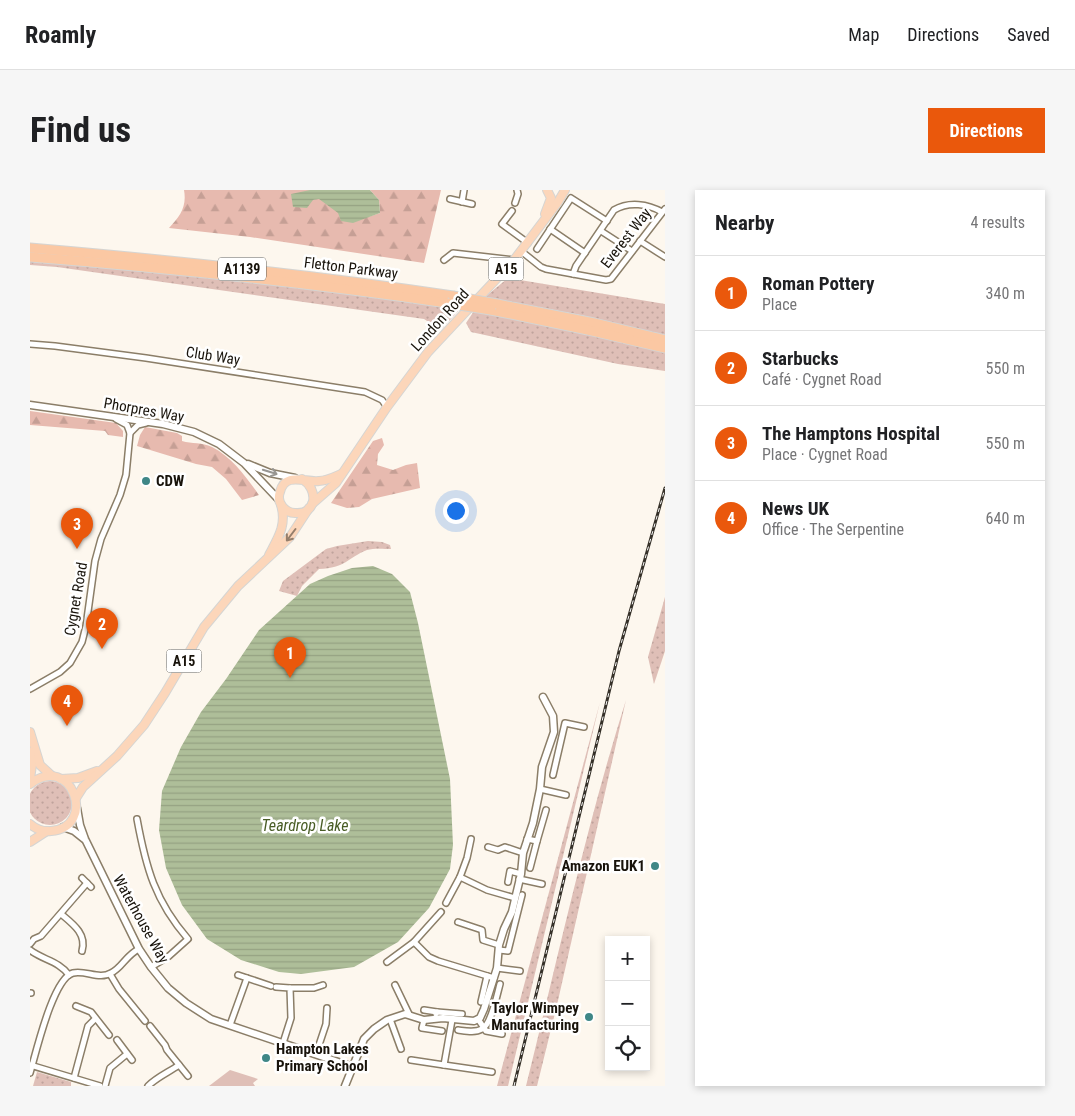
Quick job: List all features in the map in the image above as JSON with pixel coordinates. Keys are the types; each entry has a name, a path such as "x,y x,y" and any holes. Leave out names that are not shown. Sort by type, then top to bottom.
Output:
{"highway":[{"path":"30,247 67,256"},
{"path":"30,258 67,256"},
{"name":"Fletton Parkway","path":"67,256 450,300 665,340"},
{"name":"Fletton Parkway","path":"591,326 665,348"}],"main road":[{"path":"541,223 551,198 547,190"},
{"name":"London Road","path":"64,827 74,815 76,802 83,787 117,756 144,724 165,694 204,627 238,586 290,537 310,506 336,483 387,407 428,352 521,252 561,198 564,190"},
{"path":"299,479 311,487 314,498 305,511 289,512 280,502 280,489 287,481 299,479 320,481 342,474"},
{"name":"London Road","path":"268,557 282,530 284,517 280,502"},
{"path":"30,732 40,765 52,776 61,779 73,790 76,802"},
{"path":"30,752 32,765 30,779"},
{"name":"London Road","path":"61,779 86,776 103,768"},
{"path":"30,784 43,777 52,776"},
{"path":"30,824 40,830 47,831 56,831 64,827"},
{"path":"30,842 47,831"}],"street":[{"path":"462,202 464,190"},
{"path":"515,203 518,192 526,196"},
{"path":"537,249 571,198 607,221"},
{"path":"450,199 472,204"},
{"path":"573,274 614,210 622,205 632,204 664,210"},
{"name":"Everest Way","path":"521,252 542,267 606,280 611,279 664,210"},
{"path":"512,211 502,224 528,243"},
{"path":"550,229 585,253"},
{"path":"601,231 632,251"},
{"path":"640,241 665,257"},
{"path":"444,260 453,253 514,260"},
{"name":"Club Way","path":"30,344 138,357 365,392 382,400 387,407"},
{"name":"Phorpres Way","path":"30,405 180,427 204,436 244,463 270,473 299,479"},
{"path":"97,414 129,417 149,422"},
{"path":"114,418 126,426 130,433 138,425 149,422"},
{"name":"Cygnet Road","path":"30,689 60,672 70,663 82,642 86,626 94,561 101,539 120,496 126,475 130,433"},
{"name":"Phorpres Way","path":"244,463 280,502"},
{"path":"424,1010 452,1020 474,1021 478,1019 484,1010 497,968 499,947 506,923 512,912 523,853 540,789 542,767 554,732 552,716 543,697"},
{"path":"553,774 565,723 584,727"},
{"path":"552,740 561,743"},
{"path":"540,789 566,795"},
{"name":"Waterhouse Way","path":"76,802 80,825 85,839 140,949 168,988 186,1003 211,1019 353,1066"},
{"path":"530,868 546,810"},
{"path":"136,822 144,860 153,885 169,916 188,939 174,953 152,967"},
{"path":"64,827 85,839"},
{"path":"446,903 460,877 471,839"},
{"path":"527,839 537,841"},
{"path":"488,846 498,850 505,847 523,853"},
{"path":"508,882 510,871 520,877 542,884"},
{"path":"460,877 487,890 515,898"},
{"path":"30,944 34,939 41,936 89,885 82,878"},
{"path":"458,922 482,930 483,940 508,951 522,894"},
{"path":"387,962 414,942 441,912"},
{"path":"61,914 76,925 84,944 82,951"},
{"path":"506,923 515,926"},
{"path":"414,942 429,957 494,978"},
{"path":"30,1073 54,994 68,975 81,972 100,976 110,974 130,953 140,949"},
{"path":"30,950 40,958 58,963 68,975"},
{"path":"497,968 520,971"},
{"path":"110,974 127,1002 145,1021"},
{"path":"238,974 274,986 314,988 323,985"},
{"path":"480,1002 487,976"},
{"path":"230,1025 247,978"},
{"path":"458,1030 476,1031 484,1029 489,1022 500,984"},
{"path":"395,985 409,1014"},
{"path":"283,1043 291,1018 290,988"},
{"path":"76,1006 91,1012 109,1035"},
{"path":"316,1054 326,1024 326,1008"},
{"path":"346,1086 364,1039 374,1029 390,1019 409,1014 424,1020"},
{"path":"442,1031 420,1027 424,1020 436,1015 462,1014"},
{"path":"75,1086 88,1026 95,1019"},
{"path":"390,1019 402,1049"},
{"path":"478,1019 486,1032 502,1034"},
{"path":"444,1065 452,1020"},
{"path":"150,1026 188,1076"},
{"path":"117,1040 132,1060"},
{"path":"105,1086 110,1068 127,1054"},
{"path":"412,1060 492,1072"},
{"path":"478,1070 479,1063"},
{"path":"148,1086 179,1064"},
{"path":"31,1065 100,1086"}],"shaded area":[{"path":"30,261 325,290 461,308 441,330 424,319 57,267 30,265"},
{"path":"508,278 665,304 665,336 585,316 485,297"},
{"path":"474,311 492,313 665,351 665,371 618,364 471,332 466,323"},
{"path":"368,541 382,542 390,545 391,549 367,550 341,565 319,569 302,586 297,596 279,591 283,581 326,549"},
{"path":"665,597 665,651 654,684 648,657"},
{"path":"626,700 537,1086 526,1086 585,844"},
{"path":"600,702 508,1086 497,1086"},
{"path":"50,781 62,785 68,791 72,803 68,815 62,821 50,825 38,821 32,815 28,803 32,791 38,785"},
{"path":"230,1070 258,1079 253,1083 255,1086 209,1086"},
{"path":"37,1072 71,1082 71,1086 33,1086"}],"green space":[{"path":"184,190 310,190 313,200 319,198 368,217 380,213 379,200 370,190 441,190 424,263 250,237 169,228 182,211 185,196"},
{"path":"30,411 116,423 123,431 123,437 108,435 105,431 30,425"},
{"path":"145,427 177,433 182,436 182,441 204,444 219,451 238,468 259,495 242,500 226,479 212,467 137,446 140,435"},
{"path":"382,438 384,445 378,454 377,465 393,470 417,463 420,488 372,499 359,507 347,508 331,503 373,441"}],"water":[{"path":"310,190 370,190 379,200 380,213 353,223 341,221 338,213 319,199 313,200 307,208 293,207 291,194"},
{"name":"Teardrop Lake","path":"373,566 392,574 410,592 418,623 450,779 453,845 450,869 429,908 398,942 354,967 301,974 279,972 241,960 207,939 182,905 166,868 159,830 162,791 181,747 201,712 259,630 310,584 352,568"}],"railway":[{"path":"514,1086 619,651 665,488"}],"place":[{"name":"CDW","path":"146,481"},
{"name":"The Hamptons Hospital","path":"77,549"},
{"name":"Starbucks","path":"102,649"},
{"name":"Roman Pottery","path":"290,678"},
{"name":"News UK","path":"67,726"},
{"name":"Amazon EUK1","path":"655,866"},
{"name":"Taylor Wimpey Manufacturing","path":"589,1017"},
{"name":"Hampton Lakes Primary School","path":"266,1058"}]}
